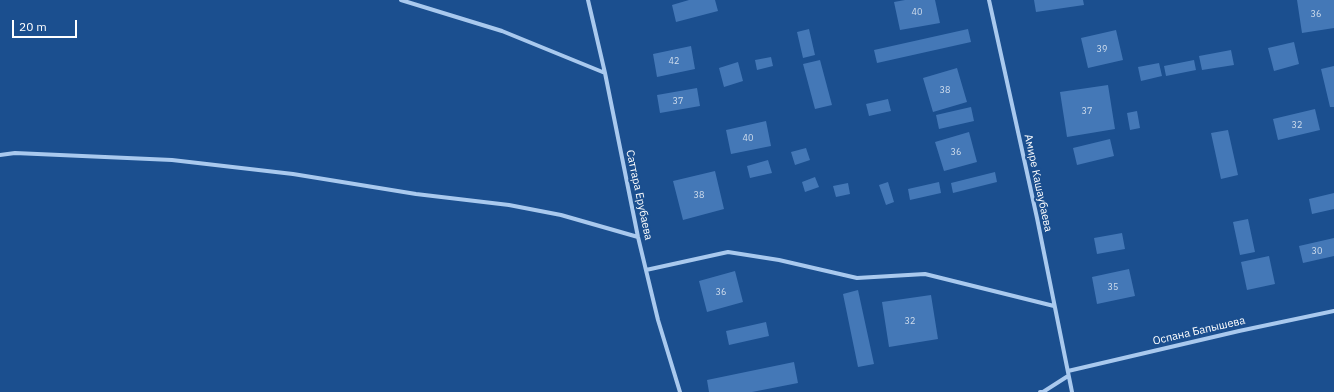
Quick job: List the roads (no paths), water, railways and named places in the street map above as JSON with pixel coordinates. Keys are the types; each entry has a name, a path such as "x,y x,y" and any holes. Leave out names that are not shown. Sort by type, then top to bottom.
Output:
{"street":[{"path":"401,0 502,31 605,74"},
{"name":"Саттара Ерубаева","path":"588,0 605,74 638,237 658,320 680,392"},
{"name":"Амире Кашаубаева","path":"989,0 1068,370 1068,376"},
{"path":"0,155 15,153 172,160 293,174 416,194 510,205 561,215 638,237"},
{"path":"646,270 728,252 778,260 857,278 925,274 1054,306"},
{"name":"Оспана Бапышева","path":"1068,370 1239,330 1334,311"},
{"path":"1040,392 1043,392 1068,376 1072,392"}]}
